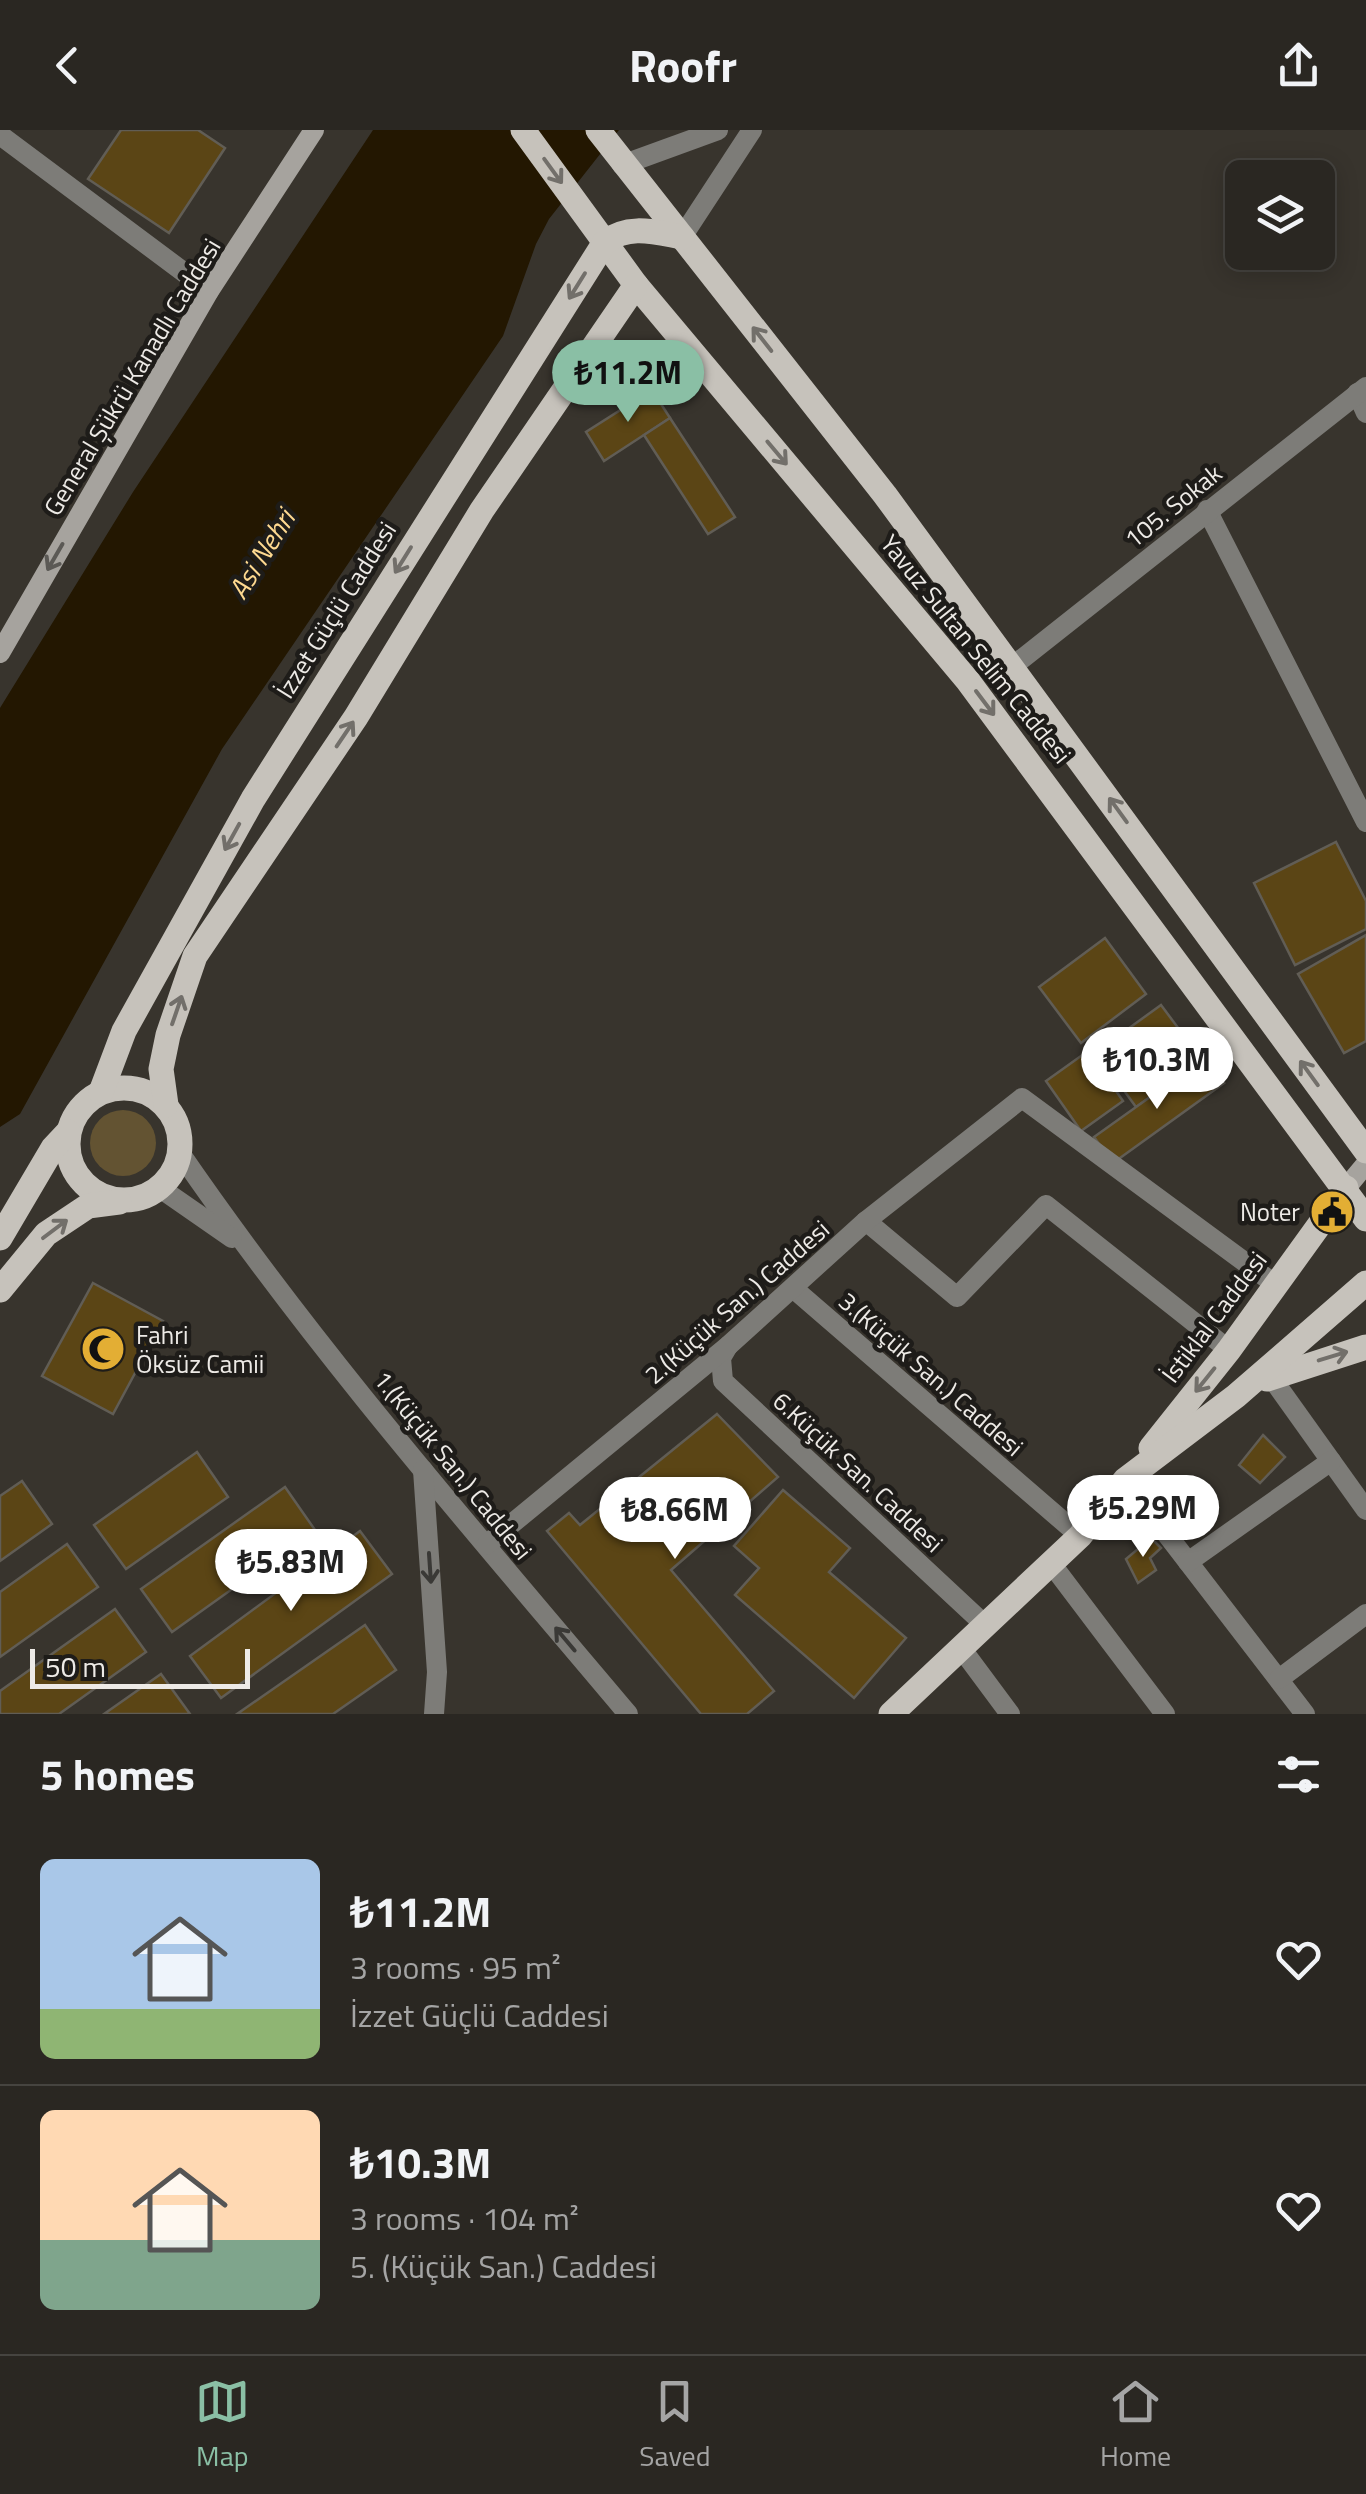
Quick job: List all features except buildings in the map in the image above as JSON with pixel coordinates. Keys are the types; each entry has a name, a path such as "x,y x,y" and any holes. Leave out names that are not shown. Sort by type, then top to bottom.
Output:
{"main road":[{"name":"General Şükrü Kanadlı Caddesi","path":"0,653 208,291 314,130"},
{"name":"Yavuz Sultan Selim Caddesi","path":"523,130 636,284 968,680 1366,1219"},
{"name":"Yavuz Sultan Selim Caddesi","path":"598,130 1014,666 1366,1152"},
{"path":"605,242 618,232 640,230 682,237"},
{"name":"İzzet Güçlü Caddesi","path":"0,1238 75,1115 101,1092 124,1031 253,799 605,242"},
{"path":"0,1290 46,1234 88,1206 130,1200 160,1188 176,1166 180,1136 166,1105 161,1068 196,956 356,717 482,510 636,284"},
{"path":"101,1092 135,1088 166,1105"},
{"path":"68,1132 72,1166 82,1182 96,1193 130,1200"},
{"path":"1346,1188 1366,1164"},
{"name":"İstiklal Caddesi","path":"891,1714 1080,1536 1229,1350 1346,1188"},
{"name":"İstiklal Caddesi","path":"1125,1480 1236,1396 1366,1283"},
{"name":"İstiklal Caddesi","path":"1236,1396 1272,1377 1366,1347"}],"street":[{"path":"618,160 718,130"},
{"path":"682,237 752,130"},
{"path":"0,135 208,291"},
{"path":"1361,390 1366,413"},
{"name":"105. Sokak","path":"1014,666 1361,390"},
{"path":"1207,510 1366,822"},
{"name":"2.(Küçük San.) Caddesi","path":"486,1545 728,1346 866,1222 1022,1098 1276,1286"},
{"name":"1.(Küçük San.) Caddesi","path":"180,1153 244,1246 423,1470 628,1714"},
{"name":"1.(Küçük San.) Caddesi","path":"160,1188 244,1246"},
{"path":"866,1222 956,1297 1046,1205 1229,1350"},
{"name":"3.(Küçük San.) Caddesi","path":"794,1289 1080,1536"},
{"name":"6.Küçük San. Caddesi","path":"728,1346 720,1358 724,1381 985,1625"},
{"path":"1272,1377 1366,1510"},
{"path":"1188,1562 1331,1460"},
{"path":"423,1470 437,1672 434,1714"},
{"path":"1125,1480 1305,1714"},
{"path":"1050,1562 1165,1714"},
{"path":"1279,1680 1366,1614"},
{"path":"961,1648 1010,1714"}],"shaded area":[{"path":"123,1110 136,1112 146,1120 154,1130 154,1156 146,1166 136,1174 123,1176 110,1174 100,1166 92,1156 90,1143 92,1130 100,1120 110,1112"}],"water":[{"name":"Asi Nehri","path":"373,130 619,130 549,219 503,336 222,749 20,1114 0,1127 0,708 133,492"}],"place":[{"name":"Noter","path":"1332,1212"},
{"name":"Fahri Öksüz Camii","path":"103,1349"}]}
